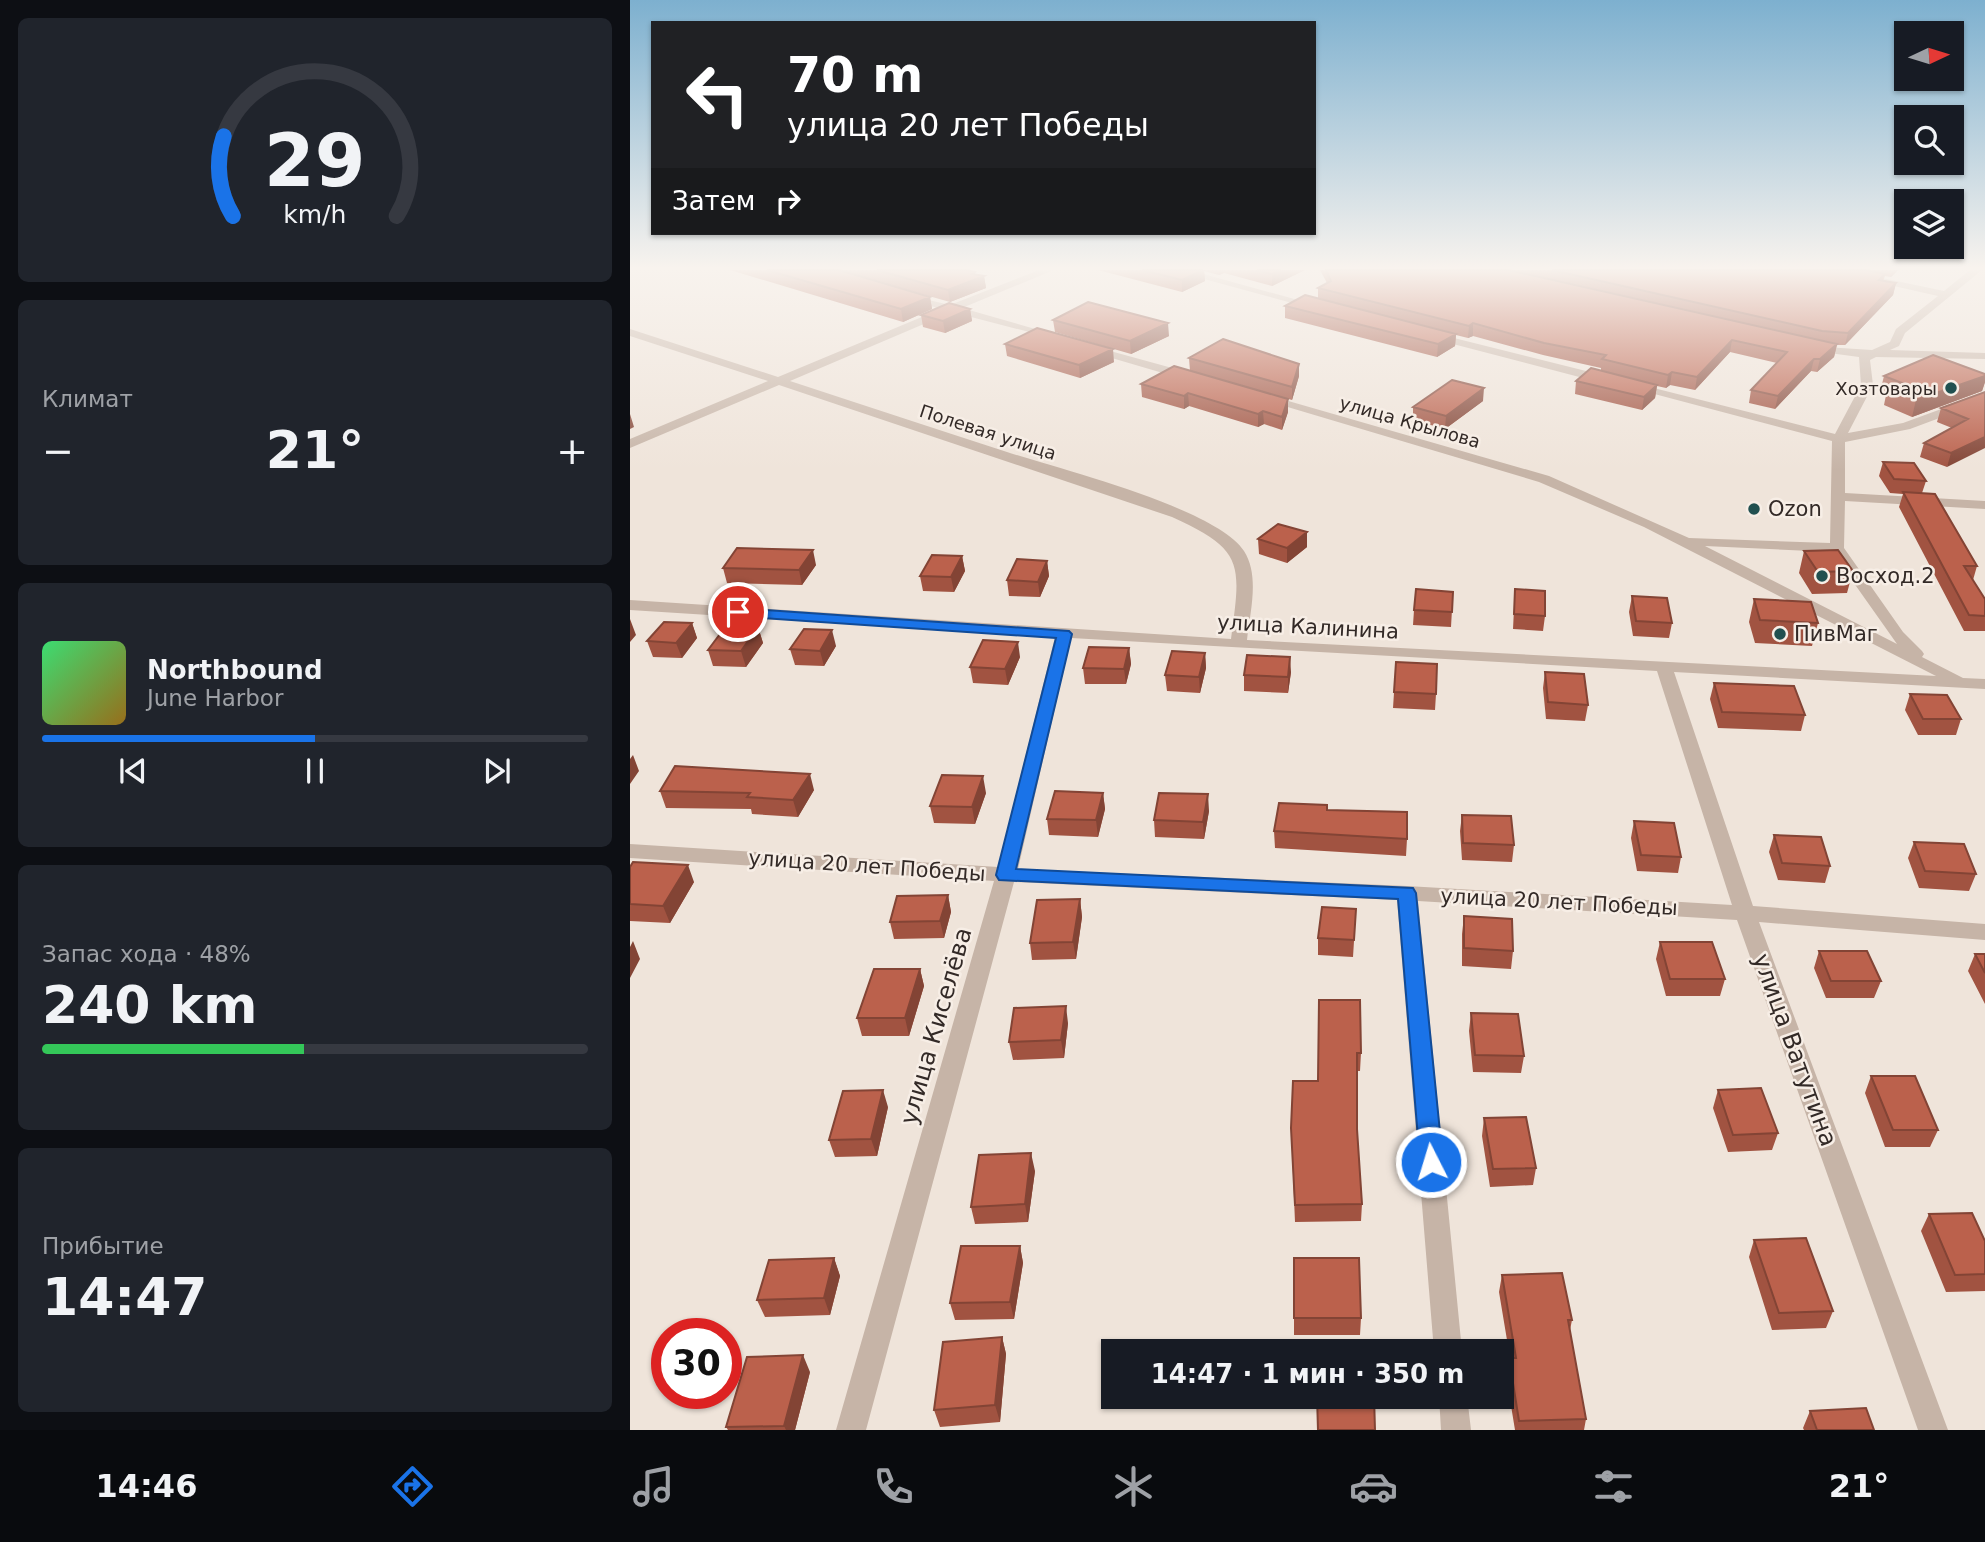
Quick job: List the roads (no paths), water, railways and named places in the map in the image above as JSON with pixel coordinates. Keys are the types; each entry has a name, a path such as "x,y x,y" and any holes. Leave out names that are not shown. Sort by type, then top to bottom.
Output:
{"street":[{"name":"Полевая улица","path":"644,337 1130,496 1211,531 1235,547 1242,561 1245,587 1238,644"},
{"path":"630,444 886,337"},
{"path":"1052,337 1202,380"},
{"path":"1438,337 1839,439 1906,426 1985,397"},
{"path":"1898,337 1895,344 1878,354 1864,358 1867,385 1839,439 1837,548 1897,635 1927,665"},
{"path":"1806,346 1847,353 1985,356"},
{"name":"улица Крылова","path":"1255,395 1544,478 1686,541 1965,683"},
{"path":"1839,497 1985,505"},
{"path":"1686,541 1837,548"},
{"name":"улица Калинина","path":"630,605 1064,634 1985,684"},
{"name":"улица Киселёва","path":"851,1430 1006,875 1064,634"},
{"name":"улица Ватутина","path":"1664,667 1745,913 1933,1430"},
{"name":"улица 20 лет Победы","path":"630,851 1006,875 1407,893 1745,913 1985,932"},
{"path":"1407,893 1447,1339"},
{"path":"1453,1409 1455,1430"}],"place":[{"name":"Хозтовары","path":"1951,388"},
{"name":"Ozon","path":"1754,509"},
{"name":"Восход.2","path":"1822,576"},
{"name":"ПивМаг","path":"1780,634"}]}
